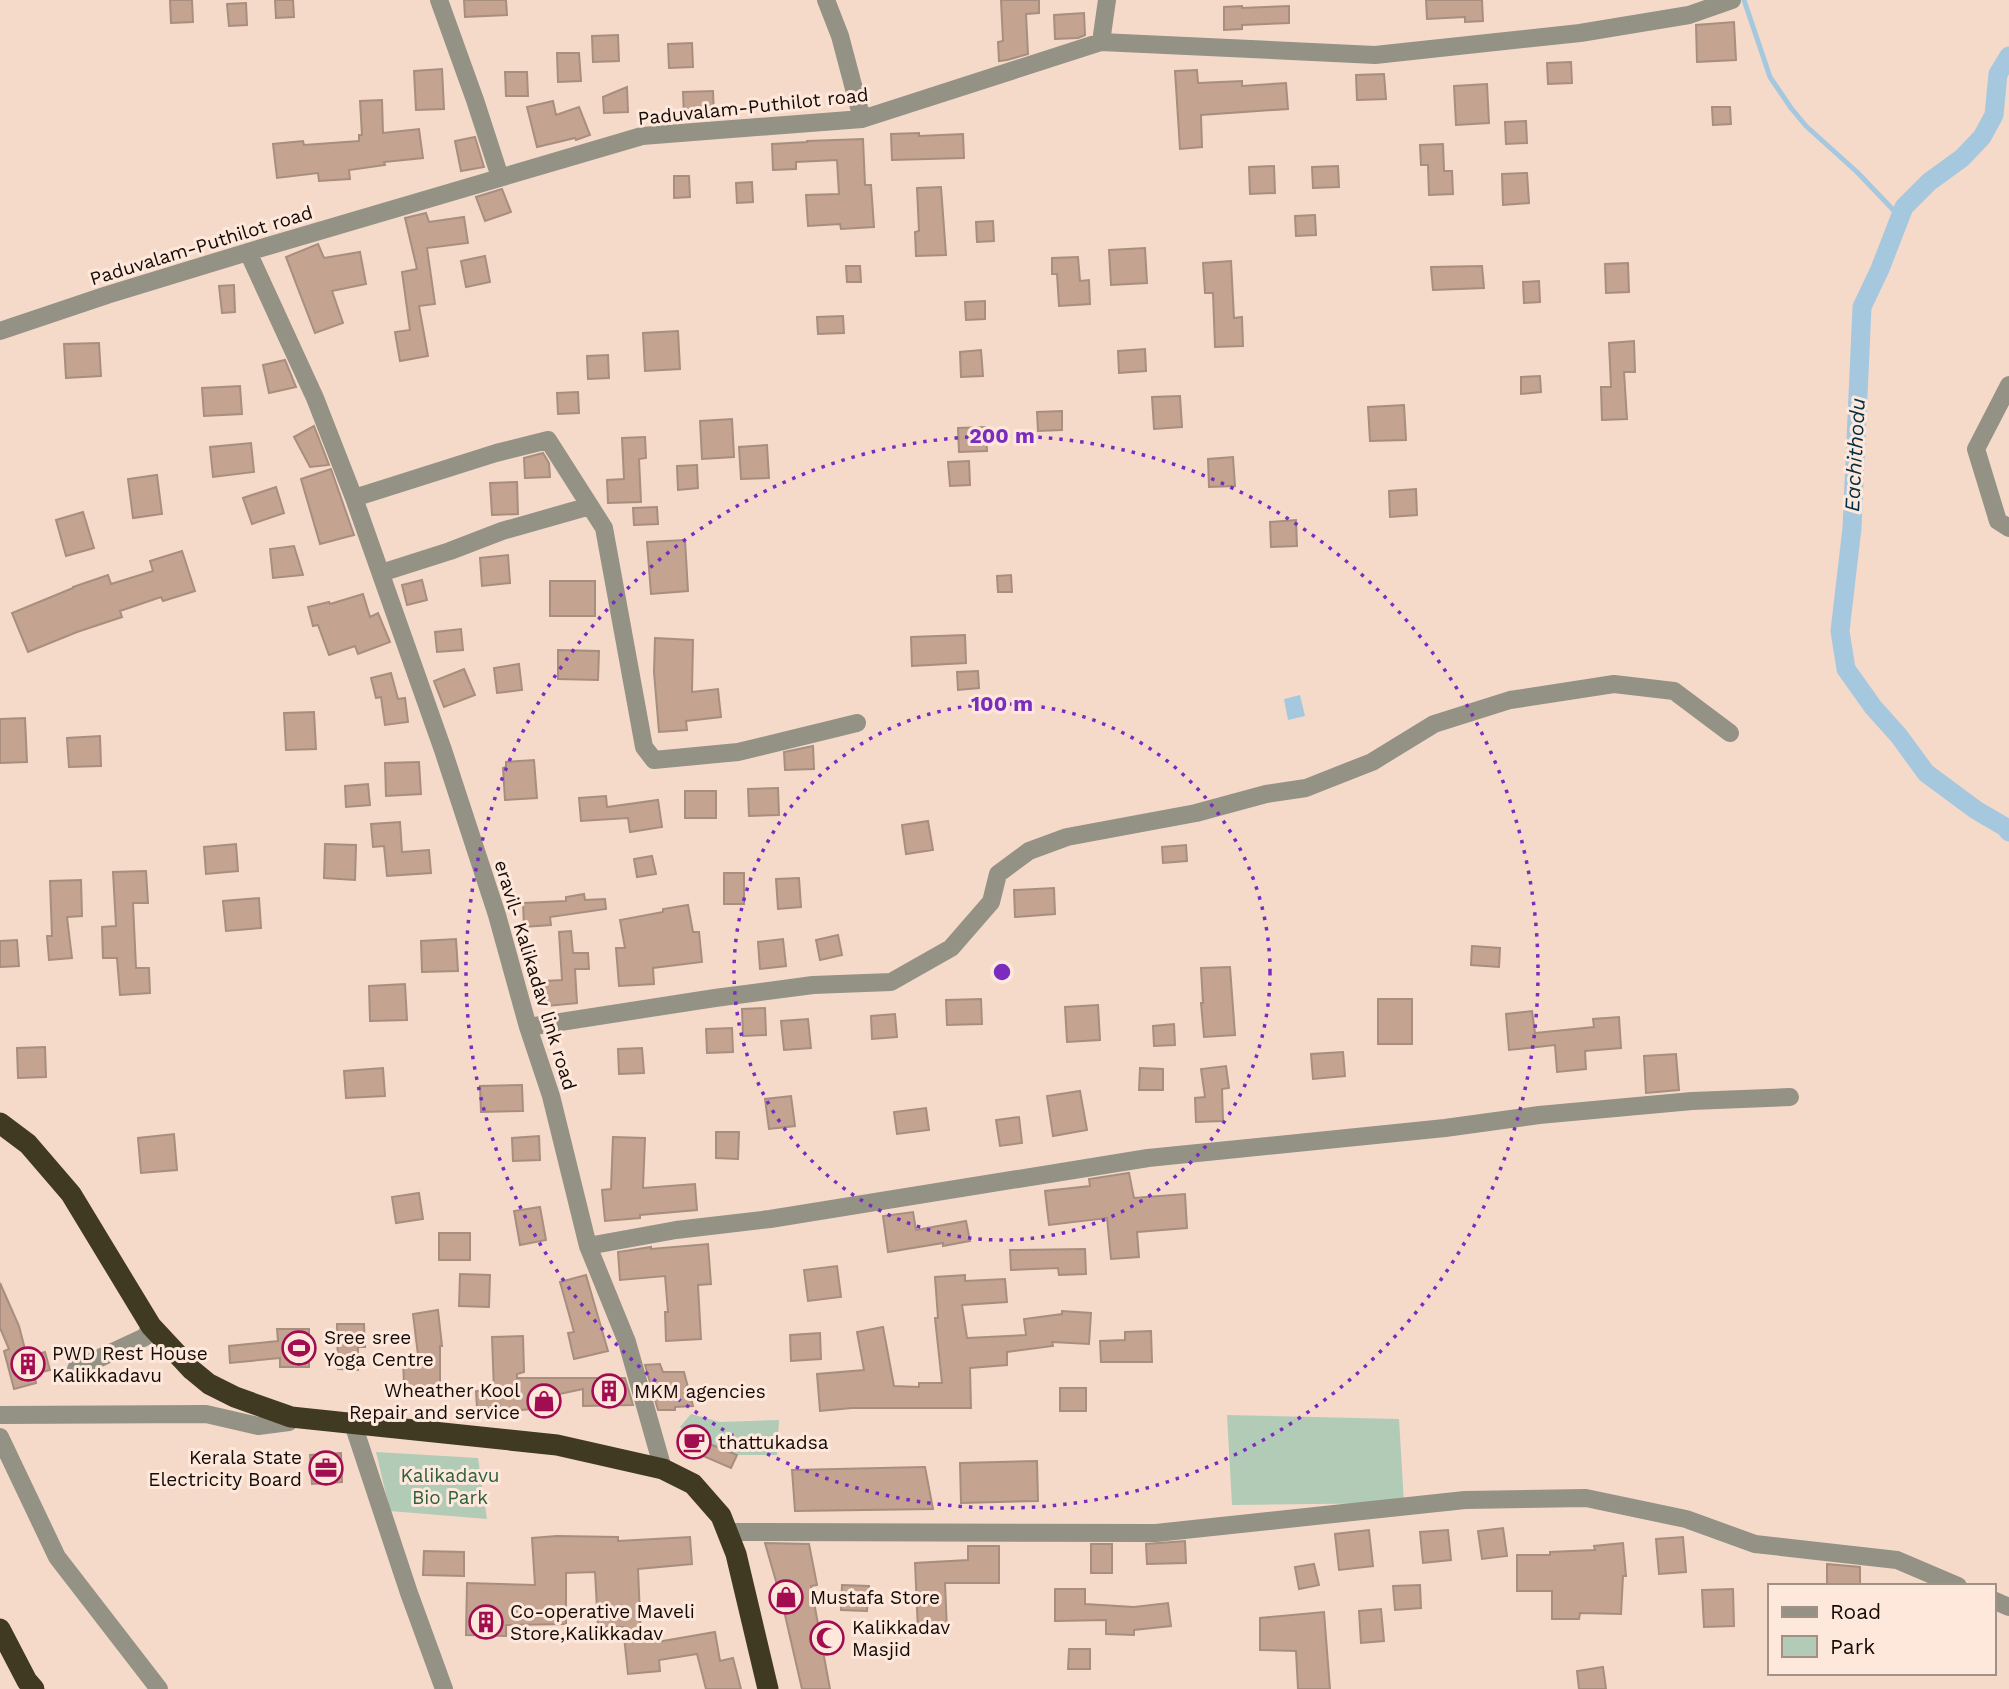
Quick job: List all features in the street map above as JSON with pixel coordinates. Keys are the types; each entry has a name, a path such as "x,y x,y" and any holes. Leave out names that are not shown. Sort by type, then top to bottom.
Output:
{"highway":[{"path":"0,1123 28,1144 71,1194 151,1326 192,1370 209,1384 235,1397 292,1417 557,1445 663,1469 692,1484 721,1516 728,1532 736,1554 768,1689"},
{"path":"0,1629 27,1681 34,1689"}],"street":[{"path":"439,0 500,177"},
{"path":"826,0 840,36 862,119"},
{"path":"1101,42 1107,0"},
{"name":"Paduvalam-Puthilot road","path":"0,331 248,252 642,136 862,119 1101,42 1375,55 1594,31 1689,15 1732,0"},
{"name":"eravil- Kalikadav link road","path":"248,252 315,398 354,498 443,750 497,915 528,1027 551,1096 589,1246 627,1342 663,1469"},
{"path":"2009,385 1976,449 1998,521 2009,528"},
{"path":"354,498 496,453 548,440 604,528 643,747 654,760 738,752 857,723"},
{"path":"381,573 502,531 590,506"},
{"path":"528,1027 813,985 891,982 951,948 991,902 998,874 1029,851 1067,837 1196,813 1266,794 1306,788 1373,762 1434,724 1510,700 1614,684 1674,691 1730,733"},
{"path":"589,1246 676,1230 770,1219 1148,1158 1445,1128 1539,1115 1692,1101 1790,1097"},
{"path":"76,1369 145,1337 151,1326"},
{"path":"0,1415 206,1414 258,1426 289,1422 292,1417"},
{"path":"353,1424 404,1581 444,1689"},
{"path":"0,1437 57,1557 159,1689"},
{"path":"728,1532 1156,1533 1465,1500 1586,1497 1685,1519 1755,1544 1897,1560 1953,1584"}],"green space":[{"path":"691,1414 720,1422 779,1420 777,1455 737,1455 707,1443 680,1427"},
{"path":"1227,1415 1399,1419 1404,1503 1232,1505"},
{"name":"Kalikadavu Bio Park","path":"376,1452 478,1458 487,1519 390,1511"}],"water":[{"path":"1300,695 1305,716 1288,720 1284,699"}],"building":[{"path":"170,0 192,0 193,22 171,23"},
{"path":"275,0 293,0 294,17 276,18"},
{"path":"464,0 506,0 507,15 465,17"},
{"path":"1001,0 1039,0 1039,13 1026,14 1028,54 999,61 998,42 1003,41"},
{"path":"1426,0 1482,0 1483,21 1465,22 1465,17 1427,19"},
{"path":"246,3 247,25 229,26 227,4"},
{"path":"1289,6 1289,23 1242,25 1242,29 1224,30 1224,7"},
{"path":"1084,13 1085,35 1055,39 1054,15"},
{"path":"1734,22 1736,60 1697,62 1696,25"},
{"path":"618,35 619,61 593,62 592,36"},
{"path":"692,43 693,67 669,68 668,44"},
{"path":"557,53 579,53 581,81 558,82"},
{"path":"1571,62 1572,83 1548,84 1547,63"},
{"path":"442,69 444,109 416,110 414,71"},
{"path":"1197,70 1198,83 1242,81 1242,86 1286,83 1288,109 1201,115 1202,147 1180,149 1175,71"},
{"path":"505,72 527,72 528,96 506,96"},
{"path":"1384,74 1386,99 1357,100 1356,75"},
{"path":"1487,84 1489,123 1456,125 1454,86"},
{"path":"627,87 628,112 604,113 603,97"},
{"path":"713,91 714,116 684,117 683,92"},
{"path":"382,100 383,133 419,129 423,158 384,162 385,165 349,170 350,179 319,181 318,173 277,178 273,144 359,141 359,135 362,135 360,101"},
{"path":"553,101 556,115 579,107 590,135 537,147 527,107"},
{"path":"1712,107 1730,107 1731,124 1713,125"},
{"path":"1526,121 1527,143 1506,144 1505,122"},
{"path":"919,133 919,136 963,134 964,158 892,160 891,134"},
{"path":"475,137 484,167 461,171 455,141"},
{"path":"863,139 865,185 871,185 874,227 841,229 840,224 808,226 806,195 839,194 837,160 796,162 796,169 773,170 772,144"},
{"path":"1443,144 1444,171 1452,171 1453,194 1429,195 1428,165 1421,165 1420,145"},
{"path":"1274,166 1275,193 1250,194 1249,167"},
{"path":"1338,166 1339,187 1313,188 1312,167"},
{"path":"1527,173 1529,203 1503,205 1502,174"},
{"path":"674,176 689,176 690,197 674,198"},
{"path":"752,182 753,202 737,203 736,183"},
{"path":"941,187 946,255 916,256 915,232 919,231 917,188"},
{"path":"502,189 511,212 485,221 476,197"},
{"path":"426,213 429,222 464,217 468,243 427,248 435,304 419,306 428,356 400,361 395,332 410,330 402,272 417,269 405,218"},
{"path":"1315,215 1316,235 1296,236 1295,216"},
{"path":"993,221 994,241 977,242 976,222"},
{"path":"318,244 324,258 360,252 366,284 332,291 343,323 315,333 286,257"},
{"path":"1145,248 1147,283 1111,285 1109,250"},
{"path":"485,256 490,282 466,287 461,261"},
{"path":"1078,257 1080,281 1089,280 1090,304 1059,306 1057,274 1052,274 1052,258"},
{"path":"1231,261 1234,318 1242,317 1243,346 1215,347 1213,293 1205,293 1203,263"},
{"path":"1628,263 1629,292 1606,293 1605,264"},
{"path":"846,266 860,266 861,282 847,282"},
{"path":"1482,266 1484,288 1433,290 1431,267"},
{"path":"1539,281 1540,302 1524,303 1523,282"},
{"path":"234,285 235,312 222,313 219,286"},
{"path":"985,301 985,319 966,320 965,302"},
{"path":"843,316 844,333 818,334 817,317"},
{"path":"678,331 680,369 645,371 643,333"},
{"path":"1634,341 1635,372 1624,372 1627,419 1602,420 1601,387 1611,387 1609,343"},
{"path":"99,343 101,376 66,378 64,344"},
{"path":"1145,349 1146,371 1119,373 1118,351"},
{"path":"981,350 983,376 961,377 960,352"},
{"path":"608,355 609,378 588,379 587,356"},
{"path":"285,360 296,387 269,393 263,365"},
{"path":"1540,376 1541,392 1521,394 1521,377"},
{"path":"240,386 242,414 204,416 202,388"},
{"path":"578,392 579,413 558,414 557,393"},
{"path":"1180,396 1182,427 1154,429 1152,397"},
{"path":"1404,405 1406,440 1370,441 1368,407"},
{"path":"1062,411 1062,430 1038,431 1037,412"},
{"path":"732,419 734,457 702,459 700,421"},
{"path":"314,426 329,465 310,467 294,437"},
{"path":"986,427 987,451 959,452 958,428"},
{"path":"645,437 646,458 639,459 641,502 608,503 607,480 624,479 622,438"},
{"path":"251,443 254,472 213,477 210,447"},
{"path":"767,445 769,478 741,479 739,447"},
{"path":"543,453 549,463 550,477 525,478 524,458"},
{"path":"1233,457 1235,486 1209,487 1208,459"},
{"path":"969,461 970,485 950,486 948,462"},
{"path":"697,465 698,488 678,490 677,466"},
{"path":"331,469 354,535 320,544 301,479"},
{"path":"157,475 162,514 133,518 128,479"},
{"path":"517,482 518,514 492,515 490,483"},
{"path":"276,487 284,513 252,524 243,498"},
{"path":"1416,489 1417,515 1390,517 1389,491"},
{"path":"657,507 658,524 634,525 633,508"},
{"path":"83,512 94,548 66,556 56,520"},
{"path":"1296,520 1297,546 1271,547 1270,522"},
{"path":"685,540 688,591 651,594 647,542"},
{"path":"294,546 303,575 273,578 270,549"},
{"path":"182,551 195,591 163,601 161,597 120,611 122,617 28,652 12,613 108,575 111,584 153,571 150,561"},
{"path":"508,555 510,583 482,586 480,558"},
{"path":"1011,575 1012,592 998,592 997,576"},
{"path":"422,580 427,600 407,605 402,585"},
{"path":"550,581 595,581 595,616 550,616"},
{"path":"363,594 370,617 378,613 390,642 358,654 355,646 329,655 318,625 313,626 308,607 329,602 330,604"},
{"path":"461,629 463,650 437,652 435,632"},
{"path":"965,635 966,663 912,666 911,637"},
{"path":"655,638 693,640 692,692 718,689 721,717 686,721 687,730 659,732 654,672"},
{"path":"558,650 599,651 598,680 558,679"},
{"path":"519,664 522,690 497,693 494,668"},
{"path":"464,669 475,695 444,707 434,681"},
{"path":"978,671 979,688 958,690 957,672"},
{"path":"391,673 398,699 405,698 408,722 385,725 381,697 376,698 371,678"},
{"path":"314,712 316,749 286,750 284,713"},
{"path":"25,718 27,762 0,763 0,719"},
{"path":"100,736 101,766 69,767 67,738"},
{"path":"813,746 814,769 785,770 784,752"},
{"path":"534,760 537,798 505,800 503,768 506,767 506,762"},
{"path":"419,762 421,794 386,796 385,763"},
{"path":"368,784 370,805 346,807 345,786"},
{"path":"778,788 779,815 749,816 748,789"},
{"path":"685,791 716,791 716,818 685,818"},
{"path":"606,796 607,807 658,800 662,827 630,832 628,818 581,821 579,798"},
{"path":"928,821 933,850 906,854 902,825"},
{"path":"400,822 402,852 429,850 431,873 387,876 384,846 373,847 371,824"},
{"path":"236,844 238,871 206,874 204,847"},
{"path":"325,844 356,845 355,880 324,878"},
{"path":"1186,845 1187,861 1163,863 1162,847"},
{"path":"652,856 656,874 637,877 634,859"},
{"path":"146,871 148,903 133,903 136,968 149,968 150,993 120,995 117,958 103,958 102,927 116,926 113,872"},
{"path":"724,873 744,873 744,904 724,904"},
{"path":"799,878 801,907 778,909 776,879"},
{"path":"81,880 82,916 67,917 72,958 49,960 47,936 52,936 50,881"},
{"path":"1054,888 1055,914 1015,917 1014,890"},
{"path":"584,894 585,900 605,899 606,909 550,917 551,925 524,927 523,903 566,901 566,897"},
{"path":"259,898 261,928 226,931 223,901"},
{"path":"688,905 693,932 699,932 702,962 653,968 654,984 619,986 616,948 625,948 620,920"},
{"path":"571,931 573,953 588,953 589,969 575,969 577,1003 547,1006 545,981 562,980 559,932"},
{"path":"838,935 842,955 820,960 816,940"},
{"path":"456,939 458,971 422,972 421,941"},
{"path":"783,939 786,966 760,969 758,942"},
{"path":"17,940 19,966 0,967 0,941"},
{"path":"1472,946 1500,948 1499,967 1471,965"},
{"path":"1230,967 1235,1035 1204,1037 1201,968"},
{"path":"405,984 407,1020 370,1021 369,986"},
{"path":"981,999 982,1024 947,1025 946,1000"},
{"path":"1378,999 1412,999 1412,1044 1378,1044"},
{"path":"1098,1005 1100,1040 1067,1042 1065,1007"},
{"path":"765,1008 766,1035 743,1036 742,1009"},
{"path":"1532,1011 1535,1033 1594,1027 1593,1019 1619,1017 1621,1048 1585,1051 1586,1069 1557,1072 1555,1045 1509,1050 1506,1014"},
{"path":"895,1014 897,1037 872,1039 871,1016"},
{"path":"808,1019 811,1048 784,1050 781,1021"},
{"path":"1174,1024 1175,1045 1154,1046 1153,1026"},
{"path":"732,1028 733,1052 707,1053 706,1029"},
{"path":"45,1047 46,1077 18,1078 17,1048"},
{"path":"642,1048 644,1073 619,1074 618,1049"},
{"path":"1343,1052 1345,1076 1313,1079 1311,1054"},
{"path":"1676,1054 1679,1090 1646,1093 1644,1056"},
{"path":"1226,1066 1229,1088 1222,1089 1223,1121 1196,1122 1195,1098 1205,1097 1201,1069"},
{"path":"383,1068 385,1096 346,1098 344,1071"},
{"path":"1140,1068 1163,1069 1163,1090 1139,1090"},
{"path":"522,1085 523,1111 481,1112 480,1086"},
{"path":"1080,1091 1087,1130 1053,1136 1047,1096"},
{"path":"791,1096 795,1126 769,1129 765,1099"},
{"path":"926,1108 929,1130 897,1134 894,1112"},
{"path":"1019,1117 1022,1143 1000,1146 996,1120"},
{"path":"716,1132 739,1132 738,1159 716,1158"},
{"path":"174,1134 177,1170 141,1173 138,1138"},
{"path":"539,1136 540,1160 513,1161 512,1138"},
{"path":"613,1137 645,1138 643,1188 695,1184 697,1210 605,1221 602,1190 611,1189"},
{"path":"1129,1173 1134,1198 1185,1194 1187,1228 1137,1232 1139,1257 1111,1259 1107,1218 1049,1225 1045,1191 1090,1186 1089,1179"},
{"path":"419,1193 423,1219 396,1223 392,1197"},
{"path":"540,1207 546,1240 520,1245 514,1211"},
{"path":"913,1212 916,1230 966,1221 970,1241 888,1252 883,1216"},
{"path":"439,1233 470,1233 470,1260 439,1260"},
{"path":"708,1244 711,1284 698,1285 701,1339 666,1341 665,1312 668,1312 665,1276 620,1280 618,1252"},
{"path":"1085,1249 1086,1274 1059,1275 1058,1268 1011,1270 1010,1250"},
{"path":"837,1266 841,1297 808,1301 804,1270"},
{"path":"460,1274 490,1275 489,1307 459,1306"},
{"path":"586,1275 608,1351 574,1359 568,1333 574,1332 560,1282"},
{"path":"965,1275 965,1281 1005,1279 1007,1302 962,1305 967,1338 1026,1335 1024,1319 1062,1314 1062,1311 1091,1313 1089,1344 1052,1342 1053,1346 1007,1352 1007,1365 970,1368 971,1408 852,1408 820,1411 817,1374 864,1370 857,1332 883,1327 894,1386 919,1387 919,1383 942,1383 935,1318 938,1318 935,1277"},
{"path":"0,1283 19,1326 27,1357 45,1352 50,1370 34,1374 36,1383 14,1389 4,1351 9,1349 0,1328"},
{"path":"438,1310 442,1346 440,1388 404,1388 403,1355 418,1355 413,1314"},
{"path":"337,1324 364,1324 365,1347 358,1347 358,1370 338,1369"},
{"path":"277,1329 309,1329 309,1367 280,1367 280,1358 230,1363 229,1346 278,1341"},
{"path":"1151,1331 1152,1362 1101,1362 1100,1341 1125,1340 1125,1332"},
{"path":"820,1333 821,1359 791,1361 790,1335"},
{"path":"523,1336 524,1372 517,1374 517,1378 625,1378 633,1405 583,1406 583,1389 550,1396 552,1407 501,1412 501,1409 477,1408 476,1391 494,1391 492,1337"},
{"path":"660,1364 663,1372 684,1372 693,1406 658,1410 645,1365"},
{"path":"1060,1388 1086,1388 1086,1411 1060,1411"},
{"path":"707,1443 737,1455 731,1468 701,1455"},
{"name":"Kerala State Electricity Board","path":"341,1453 342,1482 312,1484 310,1455"},
{"path":"1037,1461 1038,1501 961,1503 960,1463"},
{"path":"925,1467 933,1509 795,1511 792,1470"},
{"path":"1503,1528 1507,1556 1482,1559 1478,1531"},
{"path":"1369,1530 1373,1566 1339,1570 1335,1534"},
{"path":"1448,1530 1451,1560 1423,1563 1420,1532"},
{"path":"618,1537 618,1541 690,1537 692,1564 638,1569 641,1639 657,1637 657,1642 715,1632 720,1661 733,1658 741,1689 706,1689 697,1654 659,1660 660,1671 628,1674 623,1627 598,1628 595,1572 566,1573 566,1624 506,1625 506,1636 466,1635 467,1583 535,1585 532,1538"},
{"path":"1683,1537 1686,1572 1659,1574 1656,1539"},
{"path":"1185,1541 1186,1563 1147,1564 1146,1544"},
{"path":"765,1543 809,1544 817,1585 811,1586 830,1689 802,1689"},
{"path":"1623,1543 1626,1576 1623,1576 1621,1614 1580,1613 1579,1619 1552,1619 1552,1591 1517,1591 1517,1555 1550,1555 1550,1552 1595,1550 1594,1546"},
{"path":"1091,1544 1112,1544 1112,1573 1091,1573"},
{"path":"968,1546 999,1546 999,1583 945,1583 947,1630 918,1631 915,1563 968,1560"},
{"path":"424,1551 464,1552 464,1576 423,1575"},
{"path":"1314,1564 1319,1585 1299,1589 1295,1567"},
{"path":"1827,1564 1860,1567 1860,1584 1827,1584"},
{"path":"842,1585 869,1586 867,1611 841,1610"},
{"path":"1420,1585 1421,1608 1395,1610 1393,1586"},
{"path":"1055,1589 1085,1589 1085,1604 1134,1607 1168,1603 1171,1626 1134,1630 1134,1635 1106,1634 1106,1620 1055,1621"},
{"path":"1733,1589 1734,1626 1704,1627 1702,1590"},
{"path":"1381,1609 1384,1641 1361,1643 1359,1611"},
{"path":"1324,1612 1330,1689 1298,1689 1296,1651 1260,1650 1260,1618"},
{"path":"1069,1649 1090,1649 1090,1669 1068,1669"},
{"path":"1603,1667 1606,1689 1579,1689 1577,1671"}],"waterway":[{"path":"1744,0 1770,77 1791,108 1806,126 1857,172 1901,218"},
{"name":"Eachithodu","path":"2009,56 1998,74 1994,115 1982,137 1962,158 1929,182 1904,207 1862,307 1852,528 1840,631 1846,669 1926,773 2009,832"}],"place":[{"name":"Sree sree Yoga Centre","path":"299,1348"},
{"name":"PWD Rest House Kalikkadavu","path":"28,1364"},
{"name":"MKM agencies","path":"609,1391"},
{"name":"Wheather Kool Repair and service","path":"544,1401"},
{"name":"thattukadsa","path":"694,1442"},
{"name":"Kerala State Electricity Board","path":"326,1468"},
{"name":"Mustafa Store","path":"786,1597"},
{"name":"Co-operative Maveli Store,Kalikkadav","path":"486,1622"},
{"name":"Kalikkadav Masjid","path":"827,1638"}]}
